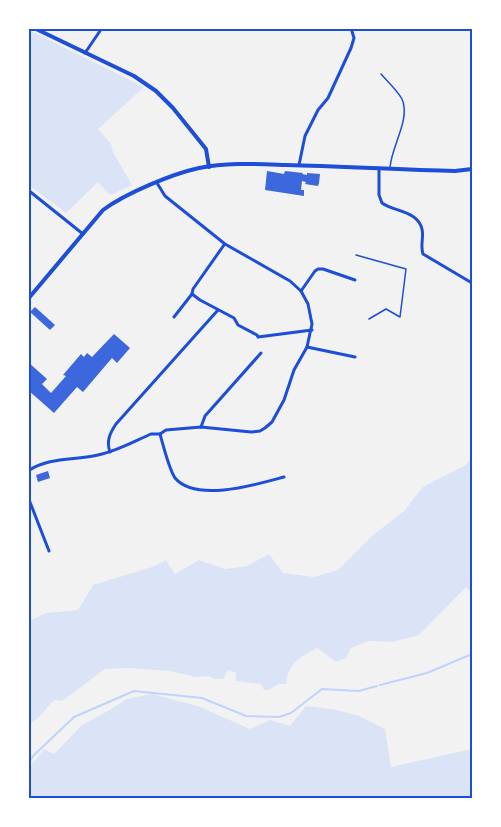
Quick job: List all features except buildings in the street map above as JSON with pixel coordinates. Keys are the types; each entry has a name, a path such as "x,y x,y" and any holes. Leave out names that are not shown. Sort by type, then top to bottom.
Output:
{"street":[{"path":"34,28 140,80 156,91 206,149 209,167"},
{"path":"85,52 102,28"},
{"path":"299,165 305,136 318,110 328,98 351,48 354,38 351,28"},
{"path":"28,299 103,210 115,202 186,172 209,167 251,165 455,171 472,169"},
{"path":"379,168 379,195 382,203 415,217 422,228 423,254 472,283"},
{"path":"28,471 56,460 89,457 110,452 166,430 201,427 260,431 272,422 284,400 294,370 307,347 312,330 310,312 301,291 285,277 225,244 165,196 157,183"},
{"path":"28,190 83,234"},
{"path":"174,316 192,294 225,244"},
{"path":"301,291 318,269 356,280"},
{"path":"192,294 234,318 238,325 257,335 258,338 312,330"},
{"path":"110,452 109,436 116,424 218,310"},
{"path":"307,347 355,357"},
{"path":"201,427 205,416 261,353"},
{"path":"160,434 174,476 188,487 211,490 236,489 284,477"},
{"path":"28,497 49,551"}],"lane":[{"path":"381,74 401,98 404,109 404,120 391,158 390,168"}],"path":[{"path":"356,255 406,269 400,317 386,309 369,319"}],"shaded area":[{"path":"29,30 144,87 98,129 111,144 113,152 132,185 110,195 98,182 66,213 29,185"},
{"path":"472,457 472,593 466,587 419,635 392,642 368,641 351,648 346,658 336,662 317,648 292,666 286,684 278,684 269,690 264,690 261,684 236,681 236,673 228,670 223,679 214,679 209,676 196,677 170,671 105,669 62,701 54,700 29,725 29,621 46,613 78,610 93,585 152,567 166,560 175,574 199,560 225,569 247,566 269,554 283,573 314,577 338,570 372,536 404,511 423,487 466,465"},
{"path":"152,694 198,706 250,729 270,720 290,726 306,706 337,710 359,716 385,729 391,767 472,749 472,798 29,798 29,768 44,749 54,754 82,725 127,699"}],"waterway":[{"path":"380,685 427,673 472,654"},
{"path":"28,764 33,756 74,717 134,691 202,698 246,716 279,717 291,713 322,689 359,691 377,686"}]}
